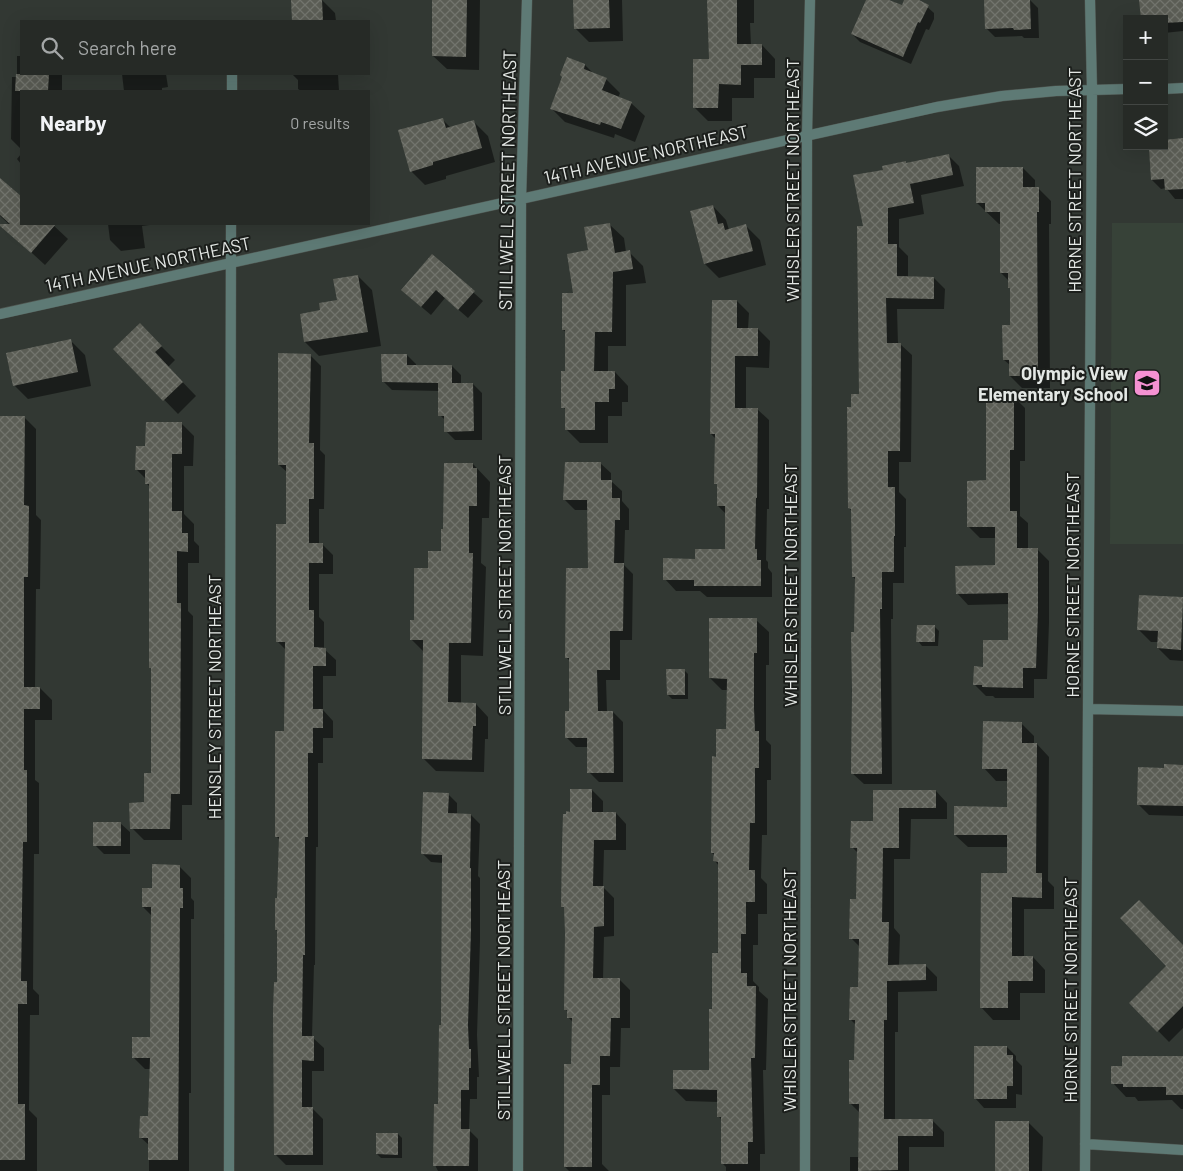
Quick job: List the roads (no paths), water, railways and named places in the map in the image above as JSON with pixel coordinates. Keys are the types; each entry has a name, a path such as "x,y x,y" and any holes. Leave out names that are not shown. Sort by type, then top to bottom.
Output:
{"street":[{"name":"STILLWELL STREET NORTHEAST","path":"518,1171 521,199 527,0"},
{"name":"WHISLER STREET NORTHEAST","path":"805,1171 810,0"},
{"name":"HORNE STREET NORTHEAST","path":"1085,1171 1092,90 1090,0"},
{"path":"232,75 232,90"},
{"path":"1168,89 1183,88"},
{"name":"14TH AVENUE NORTHEAST","path":"0,314 937,106 1002,96 1056,91 1123,90"},
{"name":"HENSLEY STREET NORTHEAST","path":"229,1171 231,225"},
{"path":"1088,709 1183,711"},
{"path":"1085,1144 1183,1150"}],"place":[{"name":"Olympic View Elementary School","path":"1147,383"}]}
